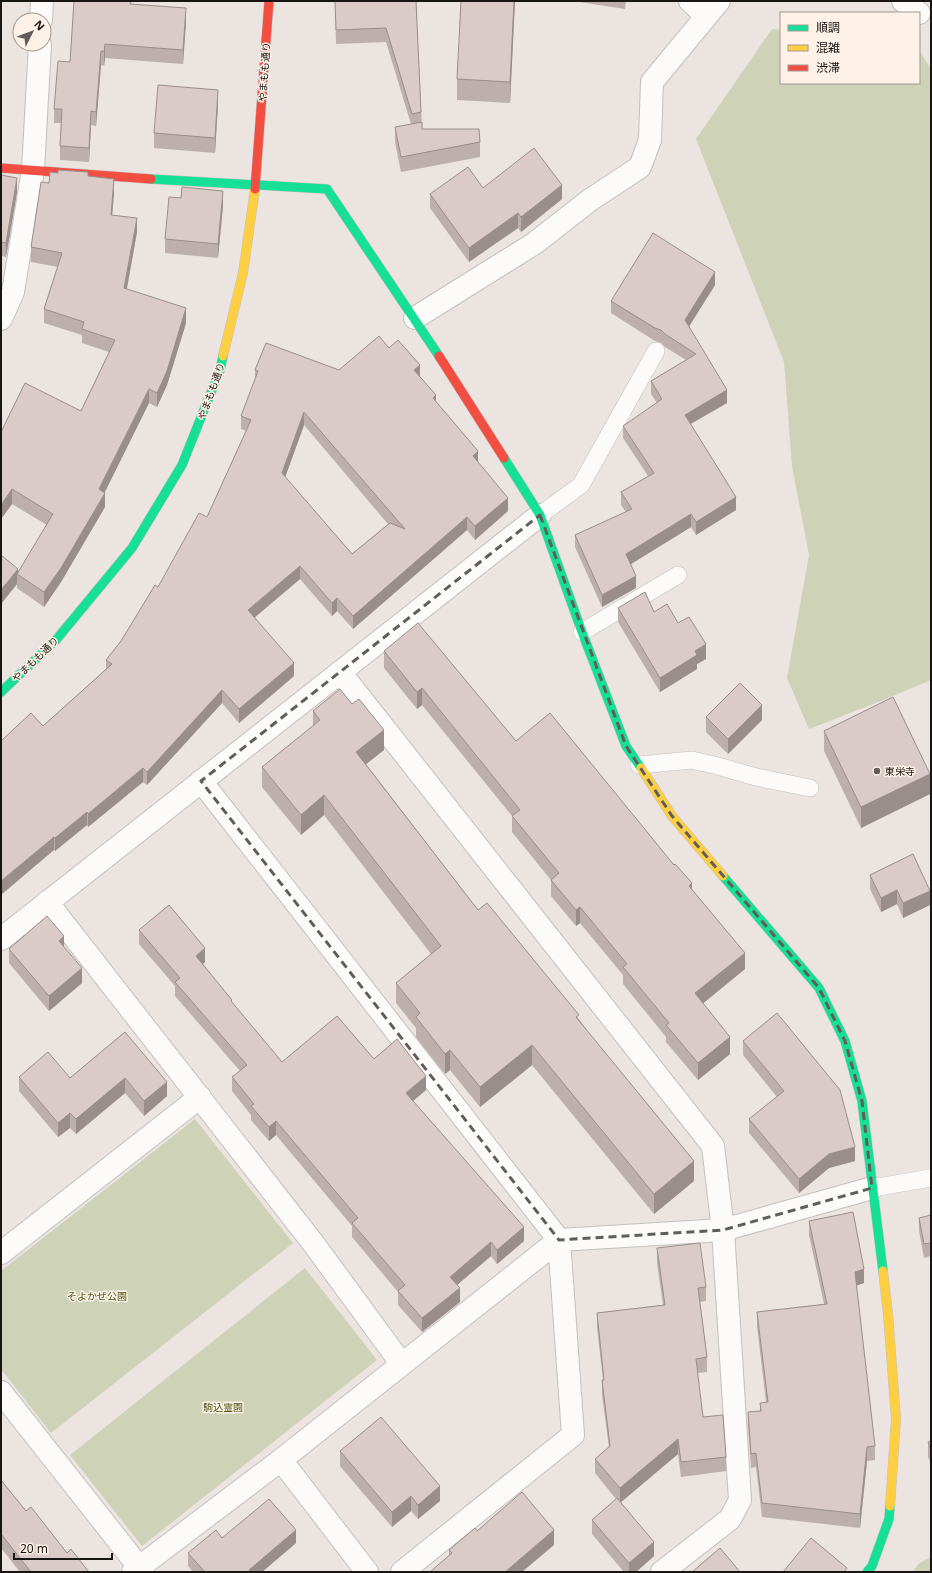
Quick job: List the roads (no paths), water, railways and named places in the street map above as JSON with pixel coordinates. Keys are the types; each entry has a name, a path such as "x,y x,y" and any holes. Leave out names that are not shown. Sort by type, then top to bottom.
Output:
{"street":[{"path":"41,12 42,1"},
{"name":"やまもも通り","path":"1,692 56,640 132,548 182,465 220,370 243,273 256,186 269,1"},
{"path":"903,1 918,12"},
{"path":"414,318 535,243 590,200 640,167 650,140 652,82 705,6"},
{"path":"920,14 931,21"},
{"path":"1,319 12,292 33,170 40,52"},
{"path":"1,168 256,186 327,189 414,318 540,515 582,632 626,746 672,816 819,988 846,1041 862,1101 888,1314 896,1419 888,1519 872,1566 867,1572"},
{"path":"1,939 540,515"},
{"path":"340,672 713,1146 724,1230 740,1500 730,1519 662,1572"},
{"path":"202,781 559,1240 574,1435 402,1572"},
{"path":"47,902 313,1243 401,1363"},
{"path":"1,1253 200,1098"},
{"path":"1,1392 138,1570 281,1460 401,1363 559,1240 724,1230 872,1188"},
{"path":"281,1460 367,1572"}],"lane":[{"path":"540,515 581,486 656,351"},
{"path":"582,632 678,575"},
{"path":"638,765 692,760 718,766 756,778 810,788"},
{"path":"872,1188 931,1178"}],"place":[{"name":"東栄寺","path":"877,771"}],"park label":[{"name":"そよかぜ公園","path":"97,1296"},
{"name":"駒込霊園","path":"223,1407"}]}
